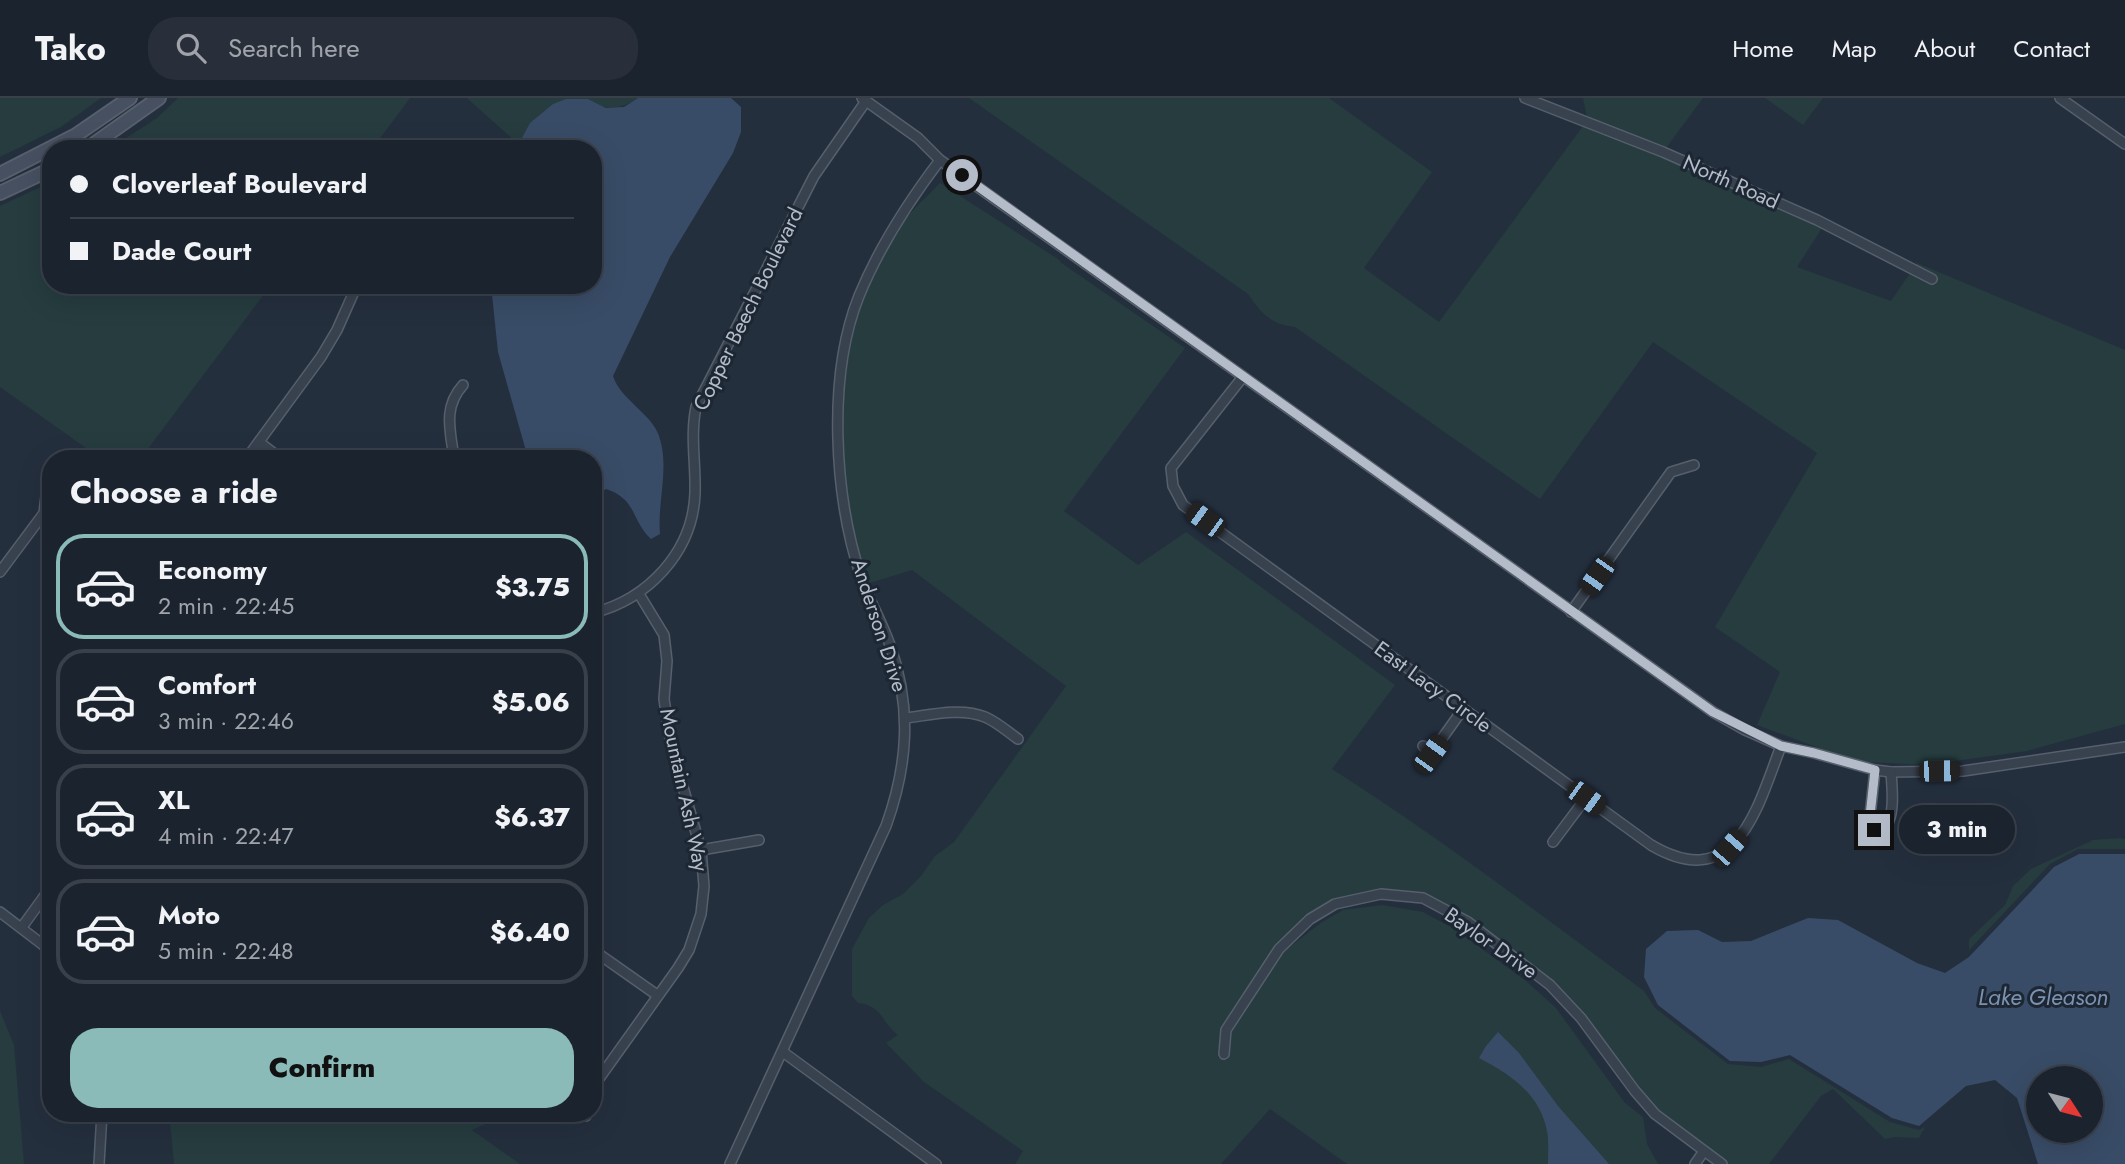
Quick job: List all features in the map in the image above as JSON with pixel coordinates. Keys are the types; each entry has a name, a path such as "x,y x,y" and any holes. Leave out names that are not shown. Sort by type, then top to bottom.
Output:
{"main road":[{"path":"66,140 130,98"},
{"path":"100,140 159,98"},
{"path":"0,174 42,152"},
{"path":"0,193 42,173"}],"street":[{"name":"North Road","path":"1525,98 1663,152 1817,220 1932,279"},
{"path":"2060,98 2125,144"},
{"path":"864,99 918,138 940,160 1713,712 1781,746 1891,772 1963,771 2125,747"},
{"name":"Copper Beech Boulevard","path":"602,611 639,594 672,560 690,522 695,494 693,421 696,407 814,176 864,99"},
{"name":"Anderson Drive","path":"730,1164 886,826 902,769 906,718 900,677 890,644 861,576 844,509 839,477 839,390 846,342 859,296 912,197 940,160"},
{"path":"253,450 326,348 353,294"},
{"name":"East Lacy Circle","path":"1242,378 1171,468 1173,485 1183,505 1651,845 1681,860 1708,861 1729,848 1752,821 1781,746"},
{"path":"453,450 449,410 454,395 463,385"},
{"path":"259,442 270,450"},
{"path":"1572,612 1671,472 1695,465"},
{"path":"0,572 42,516"},
{"name":"Mountain Ash Way","path":"602,1074 678,968 701,914 704,886 701,850 671,745 664,699 667,661 664,635 639,594"},
{"path":"1423,746 1431,754 1463,709"},
{"path":"906,718 970,713 986,717 1018,739"},
{"path":"1875,770 1869,825 1879,833 1885,830 1890,817 1891,772"},
{"path":"1553,842 1586,798"},
{"path":"701,850 759,840"},
{"name":"Baylor Drive","path":"1223,1054 1226,1030 1279,949 1310,919 1335,904 1381,894 1423,898 1468,922 1550,985 1581,1018 1635,1091 1656,1114 1722,1164"},
{"path":"22,927 42,899"},
{"path":"0,912 42,944"},
{"path":"602,956 657,995"},
{"path":"783,1052 936,1164"},
{"path":"99,1164 101,1122"},
{"path":"1695,1164 1704,1151"}],"green space":[{"path":"0,98 101,98 61,127 0,157"},
{"path":"178,98 410,98 379,140 123,140 157,118"},
{"path":"467,98 638,98 616,108 602,106 587,99 564,102 545,112 522,140 513,140"},
{"path":"969,98 1329,98 1432,172 1364,268 1439,322 1583,126 1661,157 1822,228 1797,267 1891,301 1910,273 1935,285 1938,277 1916,265 1917,263 2125,350 2125,724 2027,751 1926,765 1867,762 1830,752 1757,725 1780,672 1715,627 1817,453 1653,342 1540,499 1295,327 1279,323 1267,316 1248,294"},
{"path":"1583,98 1703,98 1666,148 1587,117"},
{"path":"1765,98 1823,98 1803,125"},
{"path":"940,183 1061,261 1185,348 1064,511 1138,565 1186,532 1395,685 1332,769 1451,849 1644,991 1655,1008 1728,1064 1761,1067 1789,1059 1890,1122 1919,1130 1925,1127 1919,1138 1885,1139 1833,1089 1821,1096 1769,1164 1719,1164 1633,1097 1563,1002 1532,973 1461,922 1426,903 1382,895 1315,914 1275,946 1221,1027 1218,1058 1228,1060 1231,1032 1283,952 1322,922 1343,910 1382,905 1423,912 1456,930 1526,981 1556,1008 1625,1103 1643,1117 1647,1144 1658,1164 1347,1164 1270,1109 1221,1164 1015,1164 1023,1151 924,1082 886,1043 898,1035 877,1011 858,1003 852,996 852,949 869,918 883,905 903,894 921,876 935,856 954,842 1066,686 912,570 870,583 850,517 843,441 844,403 854,330 864,299 892,240 911,212"},
{"path":"42,186 42,294 264,294 147,450 89,450 0,387 0,206"},
{"path":"2125,839 2125,849 2078,849 2050,864 1969,950 1969,939 2005,905 2013,886 2031,869 2093,840"},
{"path":"0,1011 14,1045 24,1164 0,1164"},
{"path":"170,1122 486,1122 472,1130 520,1164 174,1164"}],"water":[{"path":"638,98 731,98 741,107 741,132 733,153 670,257 613,376 622,392 655,428 662,448 660,534 651,539 624,499 606,489 602,492 602,450 526,450 498,352 492,294 602,294 602,140 521,140 530,123 553,104 566,99 588,99 606,108 624,107"},
{"name":"Lake Gleason","path":"2079,854 2125,854 2125,1164 2038,1164 2031,1143 2104,1143 2104,1066 2026,1066 2026,1126 2017,1098 1995,1080 1966,1086 1919,1126 1892,1118 1790,1055 1761,1062 1730,1061 1658,1005 1644,977 1646,949 1667,931 1698,930 1722,942 1751,941 1808,918 1838,920 1917,963 1945,973 1969,957 2054,867"},
{"path":"1498,1032 1519,1053 1558,1106 1609,1164 1548,1164 1547,1131 1538,1106 1512,1078 1479,1058"}],"route":[{"path":"962,175 1713,712 1781,746 1875,770 1869,825 1874,830"}]}
